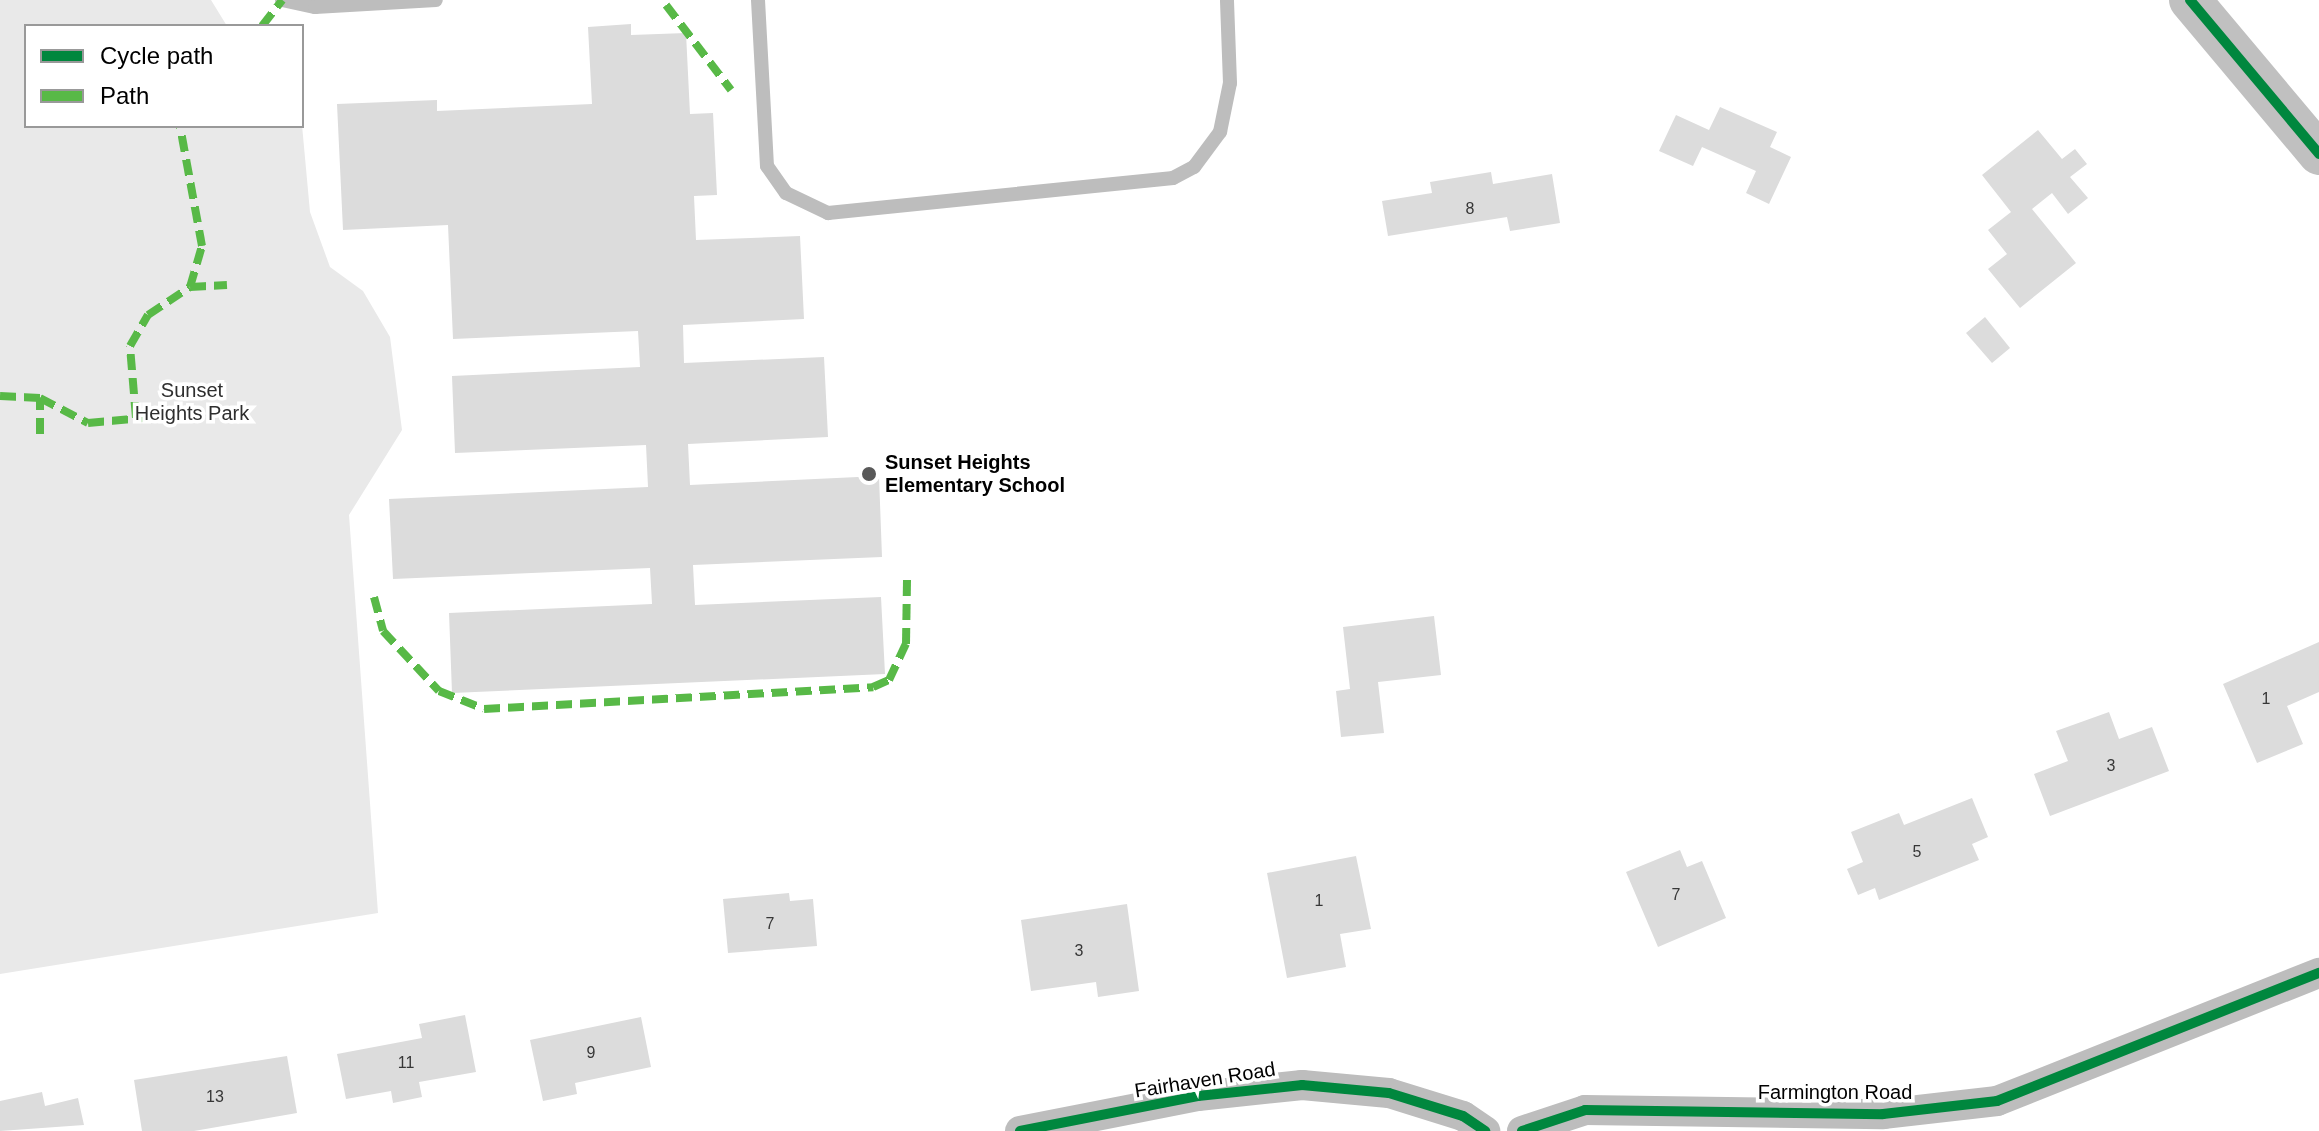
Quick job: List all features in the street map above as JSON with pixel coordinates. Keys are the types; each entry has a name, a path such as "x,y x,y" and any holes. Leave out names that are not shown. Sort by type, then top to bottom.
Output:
{"street":[{"path":"2190,0 2319,154"},
{"name":"Farmington Road","path":"1522,1131 1585,1110 1883,1114 1997,1101 2050,1086 2319,973"},
{"name":"Fairhaven Road","path":"1020,1131 1302,1085 1389,1093 1463,1116 1485,1131"}],"lane":[{"path":"282,0 315,7 436,0"},
{"path":"758,0 767,166 797,201 828,213 1173,178 1194,167 1220,132 1230,83 1227,0"}],"green space":[{"name":"Sunset Heights Park","path":"0,0 211,0 226,24 24,24 24,128 302,128 310,212 330,267 363,291 390,337 402,430 349,515 378,913 0,974"}],"building":[{"path":"631,24 631,35 686,33 690,114 713,113 717,195 694,196 696,240 800,236 804,319 683,325 684,363 824,357 828,437 688,444 690,485 879,476 882,557 693,565 695,605 881,597 885,674 452,693 449,613 652,604 650,568 393,579 389,499 648,487 646,445 455,453 452,376 640,367 638,331 453,339 448,225 343,230 337,104 437,100 437,111 592,104 588,27"},
{"path":"1720,107 1777,132 1770,147 1791,157 1769,204 1746,193 1756,171 1702,147 1693,166 1659,151 1676,115 1709,130"},
{"path":"2038,130 2062,159 2075,149 2087,164 2070,177 2088,198 2068,214 2052,193 2032,209 2076,263 2020,308 1988,269 2007,254 1988,230 2011,212 1982,175"},
{"path":"1491,172 1493,184 1552,174 1560,223 1510,231 1507,217 1388,236 1382,201 1432,193 1430,182"},
{"path":"1985,317 2010,348 1992,363 1966,333"},
{"path":"1434,616 1441,675 1378,682 1384,733 1341,737 1336,691 1350,689 1343,627"},
{"path":"2319,642 2319,692 2287,706 2303,744 2257,763 2223,684"},
{"path":"2109,712 2119,739 2152,727 2169,771 2050,816 2034,774 2068,761 2056,731"},
{"path":"1972,798 1988,837 1972,844 1979,860 1879,900 1875,888 1858,895 1847,869 1863,862 1851,832 1899,813 1904,825"},
{"path":"1680,850 1687,867 1702,861 1726,918 1658,947 1626,872"},
{"path":"1356,856 1371,929 1340,934 1346,967 1287,978 1267,873"},
{"path":"789,893 790,901 813,899 817,946 728,953 723,899"},
{"path":"1127,904 1139,991 1098,997 1096,982 1031,991 1021,920"},
{"path":"465,1015 476,1072 419,1082 422,1097 393,1103 391,1091 346,1099 337,1054 422,1038 419,1024"},
{"path":"641,1017 651,1067 575,1083 577,1094 543,1101 530,1040"},
{"path":"287,1056 297,1113 194,1131 142,1131 134,1080"},
{"path":"42,1092 45,1106 78,1098 84,1125 0,1131 0,1101"}],"marked path":[{"path":"264,24 282,0"},
{"path":"666,5 731,90"},
{"path":"136,418 130,346 148,315 190,287 202,246 180,128"},
{"path":"190,287 227,285"},
{"path":"0,396 40,398 88,423 176,415"},
{"path":"40,398 40,434"},
{"path":"374,597 383,631 439,691 484,709 873,687 889,680 906,644 907,578"}],"cycle path":[{"path":"2190,0 2319,154"},
{"path":"1522,1131 1585,1110 1883,1114 1997,1101 2319,973"},
{"path":"1020,1131 1198,1096 1302,1085 1389,1093 1463,1116 1485,1131"}],"place":[{"name":"Sunset Heights Elementary School","path":"869,474"}]}
